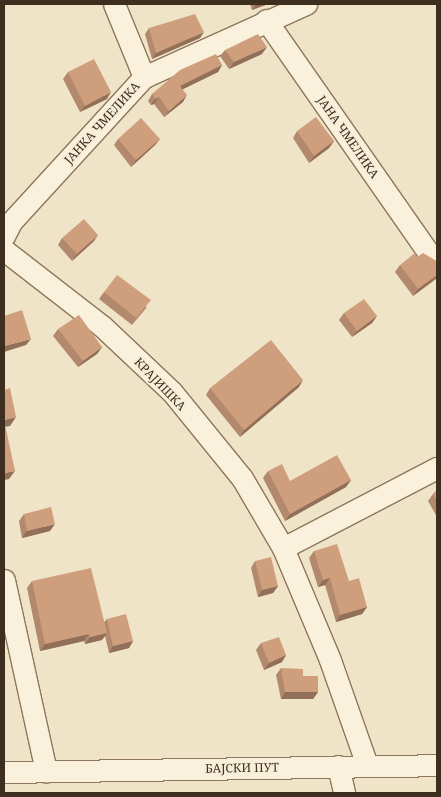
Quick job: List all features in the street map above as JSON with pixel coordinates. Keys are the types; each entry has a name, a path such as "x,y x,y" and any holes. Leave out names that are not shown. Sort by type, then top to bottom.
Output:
{"street":[{"path":"114,4 144,77"},
{"name":"ЈАНКА ЧМЕЛИКА","path":"4,236 11,222 144,77 266,20 306,4"},
{"name":"ЈАНА ЧМЕЛИКА","path":"266,20 429,254"},
{"name":"КРАЈИШКА","path":"4,250 102,326 172,392 242,478 283,548 330,660 367,765"},
{"path":"283,548 437,468"},
{"path":"4,580 46,771"},
{"name":"БАЈСКИ ПУТ","path":"4,772 437,765"},
{"path":"338,766 344,793"}],"building":[{"path":"195,14 204,32 156,53 149,28"},
{"path":"258,34 267,47 234,62 225,50"},
{"path":"216,54 222,65 180,86 187,95 169,111 159,97 155,99 152,94 180,70"},
{"path":"94,59 111,92 85,106 68,72"},
{"path":"316,117 334,141 314,156 297,131"},
{"path":"141,118 160,139 136,160 118,139"},
{"path":"84,219 98,235 77,254 62,238"},
{"path":"415,253 417,257 423,253 437,263 437,275 418,289 400,265"},
{"path":"117,275 151,300 136,318 104,292"},
{"path":"364,299 377,316 357,331 344,313"},
{"path":"22,310 31,339 4,346 4,316"},
{"path":"79,315 102,347 83,361 58,329"},
{"path":"271,340 303,380 244,430 210,388"},
{"path":"10,388 16,417 4,420 4,390"},
{"path":"4,420 15,471 4,473"},
{"path":"337,455 351,480 290,514 268,471 282,464 290,481"},
{"path":"437,490 437,501 433,494"},
{"path":"51,507 55,524 27,531 24,514"},
{"path":"337,544 349,581 359,578 367,607 340,615 330,578 323,580 314,551"},
{"path":"271,557 278,586 262,590 255,561"},
{"path":"91,568 107,633 90,637 89,634 45,644 32,581"},
{"path":"126,614 133,641 113,646 107,619"},
{"path":"279,637 286,655 269,663 261,643"},
{"path":"281,668 303,669 303,676 318,676 318,692 285,692"}]}
